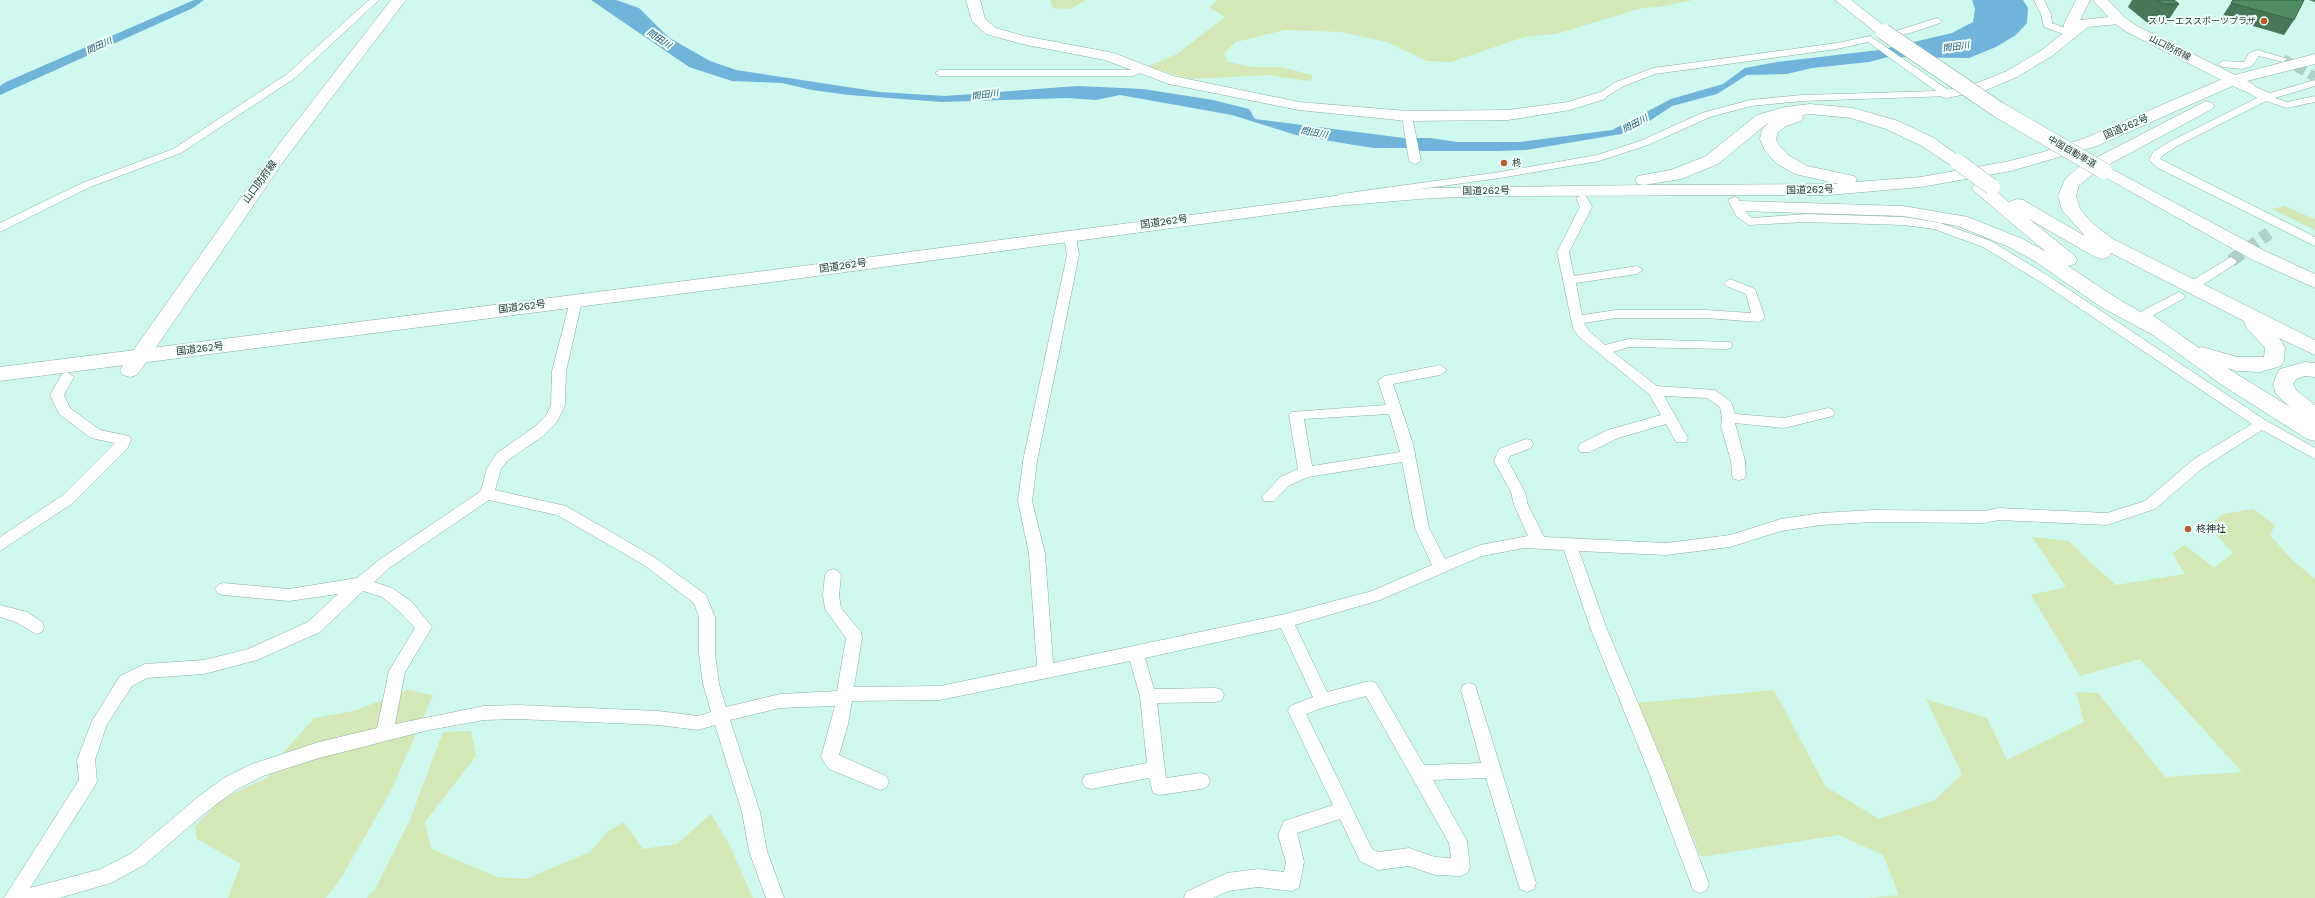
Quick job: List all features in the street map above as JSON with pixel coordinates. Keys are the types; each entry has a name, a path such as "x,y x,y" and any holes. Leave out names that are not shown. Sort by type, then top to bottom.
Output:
{"main road":[{"name":"山口防府線","path":"133,363 282,152 399,0"},
{"name":"中国自動車道","path":"1842,0 1882,36 1999,110 2110,168 2315,268"},
{"name":"中国自動車道","path":"1857,0 1882,36"},
{"name":"山口防府線","path":"2105,2 2119,20 2132,29 2240,83"},
{"name":"国道262号","path":"1070,241 1229,213 1335,201 1447,192 1557,190 1822,190 1877,187 1936,179 2011,166 2063,151 2240,83 2315,59"},
{"name":"国道262号","path":"0,374 133,363 1070,241 1355,207 1454,201 1582,198 1701,200 1736,203 1866,197 1937,189 2007,177 2060,163 2108,147 2217,100 2240,83 2315,70"},
{"path":"2217,100 2086,170 2071,183 2067,196 2071,210 2085,226 2106,243 2315,348"},
{"path":"1447,192 1507,186 1647,180 1675,175 1712,160 1763,118 1785,112 1810,109 1853,113 1886,122 1928,142 2151,321 2173,341 2229,380 2315,433"},
{"path":"1936,179 1899,178 1848,180 1808,172 1782,159 1771,147 1768,139 1770,130 1780,122 1798,116 1834,116 1853,118 1897,133 1953,163"},
{"name":"中国自動車道","path":"2110,168 2258,255 2315,282"},
{"path":"1986,188 2130,268 2174,288 2236,309 2261,329 2275,347 2274,361 2260,365 2237,364 2212,358 2173,341"},
{"path":"1736,203 1903,211 1962,221 2016,243 2034,253 2108,302 2151,321"},
{"name":"国道262号","path":"0,385 67,377 133,363"},
{"path":"2315,370 2305,369 2287,374 2283,384 2287,394 2315,416"}],"street":[{"path":"0,228 86,185 177,150 291,76 374,0"},
{"path":"973,0 978,21 991,31 1022,40 1109,56 1140,70 1169,80 1263,100 1337,111 1407,117 1521,114 1570,106 1600,96 1620,84 1653,71 1782,52 1838,46 1907,31 1937,21"},
{"path":"2039,0 2046,14 2047,25 2069,33"},
{"path":"2069,33 2071,24 2083,0"},
{"path":"1229,213 1500,175 1599,158 1644,143 1706,115 1750,103 1802,98 1947,94 1981,87 2012,74 2047,53 2069,33 2084,23 2119,20"},
{"path":"1882,36 1922,75 1947,94"},
{"path":"2223,64 2242,66 2248,64 2253,55 2258,53 2283,59"},
{"path":"940,73 1133,73 1140,70"},
{"path":"2262,96 2270,96 2315,82"},
{"path":"2240,83 2262,96 2287,105 2315,99"},
{"path":"2262,96 2263,99 2252,106 2173,144 2157,154 2154,160 2162,166 2315,242"},
{"path":"1407,117 1415,159"},
{"path":"1582,198 1586,207 1563,252 1579,328 1603,350 1654,391 1681,438"},
{"path":"1736,203 1743,217 1749,221 1759,222 1806,218 1873,218 1936,226 1987,244 2126,328 2260,423 2315,454"},
{"path":"2269,233 2280,224"},
{"path":"1045,671 1037,554 1025,501 1034,438 1073,255 1070,241"},
{"path":"2197,283 2231,261"},
{"path":"1570,280 1637,270"},
{"path":"1577,320 1616,314 1706,314 1760,318 1751,292 1730,282"},
{"path":"2151,321 2178,296"},
{"path":"13,898 88,781 86,760 100,721 126,681 145,671 204,667 251,655 314,627 331,609 360,584 415,541 487,494 494,468 502,457 538,432 552,419 558,405 559,371 564,344 575,306"},
{"path":"1603,350 1628,343 1726,345"},
{"path":"1440,370 1385,381 1406,444 1422,528 1441,567"},
{"path":"0,545 68,499 122,445 124,440 114,436 96,434 64,411 57,395 67,377"},
{"path":"1654,391 1710,393 1726,405 1729,418 1728,426 1738,461 1739,475"},
{"path":"1306,472 1296,415 1395,409"},
{"path":"1729,418 1784,423 1828,413"},
{"path":"1585,448 1613,434 1669,418"},
{"path":"26,898 104,877 138,859 204,803 230,784 258,770 319,750 384,734 484,713 518,712 658,718 698,723 750,707 780,701 844,696 940,693 1136,653 1285,620 1392,591 1441,567 1480,551 1524,542 1666,549 1730,541 1781,525 1821,519 1873,516 1984,517 1999,514 2107,519 2150,505 2199,463 2255,430 2260,423"},
{"path":"1526,444 1504,453 1501,461 1518,492 1521,505 1539,543"},
{"path":"1269,497 1285,481 1306,472 1408,456"},
{"path":"487,494 561,510 648,561 700,599 707,617 707,653 711,684 751,812 758,851 775,898"},
{"path":"1570,545 1598,627 1657,770 1700,884"},
{"path":"833,574 831,595 834,609 840,620 853,632 854,638 844,696 830,757 835,763 880,782"},
{"path":"223,589 289,595 360,584 387,592 405,606 424,627 397,670 384,734"},
{"path":"0,611 21,617 36,627"},
{"path":"1285,620 1324,700"},
{"path":"1136,653 1148,696 1158,787 1201,781"},
{"path":"1370,688 1458,841 1461,867 1435,866 1409,857 1378,861 1366,855 1296,711 1324,700 1370,688"},
{"path":"1469,690 1527,883"},
{"path":"1148,696 1216,695"},
{"path":"1091,781 1156,769"},
{"path":"1419,773 1492,770"},
{"path":"1193,898 1227,882 1258,878 1292,882 1295,862 1287,835 1290,827 1343,810"}],"green space":[{"path":"1050,0 1086,0 1070,9 1053,8"},
{"path":"1218,0 1693,0 1659,7 1642,8 1556,34 1524,37 1451,62 1427,61 1387,42 1341,32 1285,30 1236,42 1224,53 1228,62 1253,67 1281,67 1312,75 1312,79 1308,81 1268,75 1191,79 1147,67 1177,54 1225,17 1209,7"},
{"path":"2284,206 2315,219 2315,230 2272,209"},
{"path":"2253,509 2275,525 2270,535 2292,560 2315,579 2315,898 1867,898 1899,895 1883,855 1839,835 1701,857 1638,703 1774,690 1825,786 1879,819 1935,800 1962,774 1926,699 1987,718 2007,760 2084,722 2076,692 2098,693 2165,777 2242,772 2140,659 2080,676 2031,595 2066,587 2032,537 2069,541 2116,585 2185,574 2172,553 2185,545 2214,568 2233,553 2208,526 2223,514"},
{"path":"408,690 433,695 390,793 341,878 326,898 228,898 241,864 197,839 195,826 223,798 267,778 284,752 314,718 354,711"},
{"path":"471,731 476,756 425,822 431,849 497,877 526,879 590,852 608,831 624,822 643,849 677,844 711,814 729,844 753,898 367,898 375,889 409,822 443,732"}],"water":[{"name":"問田川","path":"194,0 204,0 193,8 0,95 0,86 6,82"},
{"name":"問田川","path":"591,0 616,0 639,8 668,37 710,61 736,70 880,92 945,96 1077,86 1143,89 1213,100 1249,109 1255,119 1404,138 1430,138 1457,142 1520,142 1612,130 1671,99 1723,84 1745,68 1777,62 1879,50 1952,33 1973,22 1975,9 1972,0 2023,0 2028,8 2027,23 2016,35 1996,47 1969,58 1888,57 1869,62 1812,68 1787,74 1747,75 1717,94 1672,106 1645,124 1621,134 1526,150 1419,151 1407,148 1374,148 1296,135 1232,115 1120,95 1096,100 1067,98 942,102 849,95 812,90 782,83 732,81 689,67"}],"building":[{"path":"2157,0 2174,0 2179,4 2163,4"},
{"path":"2233,0 2304,0 2294,20 2231,3"}],"tunnel":[{"path":"2283,59 2315,77"},
{"path":"2231,261 2269,233"}],"place":[{"name":"スリーエススポーツプラザ","path":"2264,21"},
{"name":"柊","path":"1504,163"},
{"name":"柊神社","path":"2188,529"}]}
